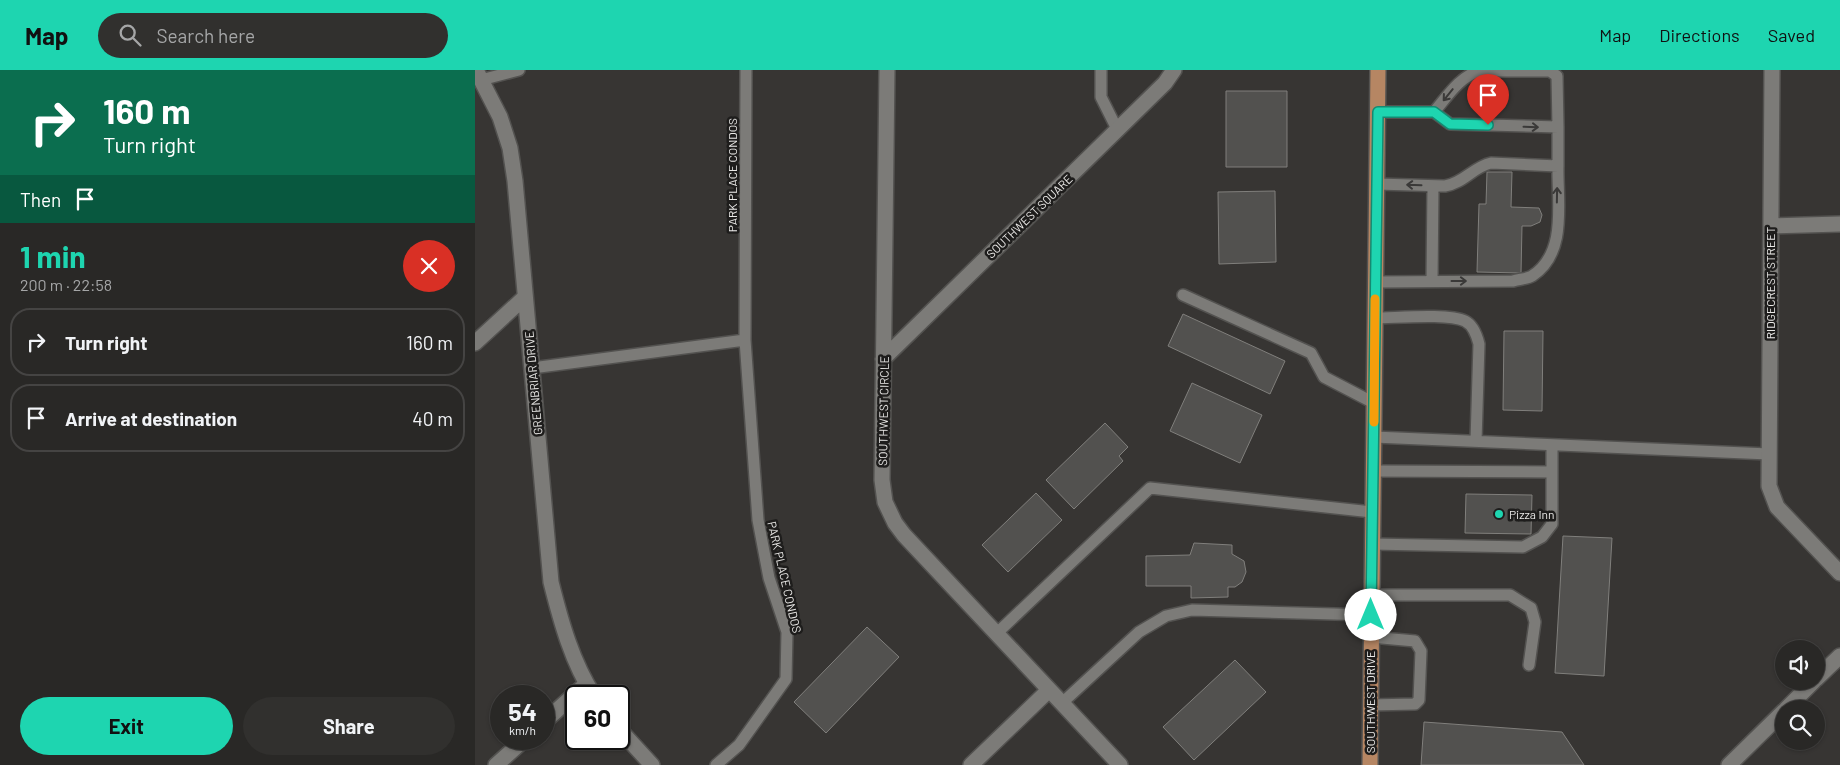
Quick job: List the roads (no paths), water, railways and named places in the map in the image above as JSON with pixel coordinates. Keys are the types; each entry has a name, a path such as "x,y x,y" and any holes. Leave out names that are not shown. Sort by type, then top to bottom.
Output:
{"main road":[{"name":"SOUTHWEST DRIVE","path":"1370,765 1378,70"}],"street":[{"name":"SOUTHWEST CIRCLE","path":"887,70 882,480 885,502 895,524 904,535 1120,765"},
{"name":"SOUTHWEST SQUARE","path":"883,359 1165,83 1174,70"},
{"name":"RIDGECREST STREET","path":"1772,70 1769,486 1777,507 1840,573"},
{"name":"GREENBRIAR DRIVE","path":"479,75 500,117 510,148 551,582 560,618 577,666 587,685"},
{"path":"1771,226 1840,224"},
{"path":"475,343 525,297"},
{"path":"1825,670 1840,656"},
{"path":"971,765 1049,690"},
{"path":"1795,700 1805,690"},
{"path":"1729,765 1775,720"},
{"path":"630,741 652,765"},
{"path":"496,765 513,750"}],"lane":[{"path":"479,75 519,70"},
{"name":"PARK PLACE CONDOS","path":"717,765 739,745 785,679 787,632 769,578 758,520 745,340 746,70"},
{"path":"1101,70 1101,97 1117,129"},
{"path":"1375,282 1513,281 1532,276 1543,265 1558,238 1559,127 1557,76 1550,71 1479,71 1471,73 1457,85 1434,112"},
{"path":"1378,112 1434,112 1450,124 1559,127"},
{"path":"1377,184 1433,186 1457,184 1482,165 1491,163 1558,166"},
{"path":"1433,186 1433,281"},
{"path":"1183,295 1311,353 1324,377 1374,403"},
{"path":"1375,318 1451,317 1466,321 1476,332 1479,344 1476,442"},
{"path":"532,368 745,340"},
{"path":"1374,437 1769,454"},
{"path":"1372,544 1523,547 1543,537 1552,524 1552,445"},
{"path":"1373,471 1552,472"},
{"path":"996,634 1150,488 1372,512"},
{"path":"1371,595 1510,594 1531,608 1535,622 1529,665"},
{"path":"1062,704 1139,632 1166,616 1192,610 1371,615"},
{"path":"1370,706 1415,704 1419,700 1421,650 1415,641 1371,637"}],"place":[{"name":"Pizza Inn","path":"1499,514"}]}
